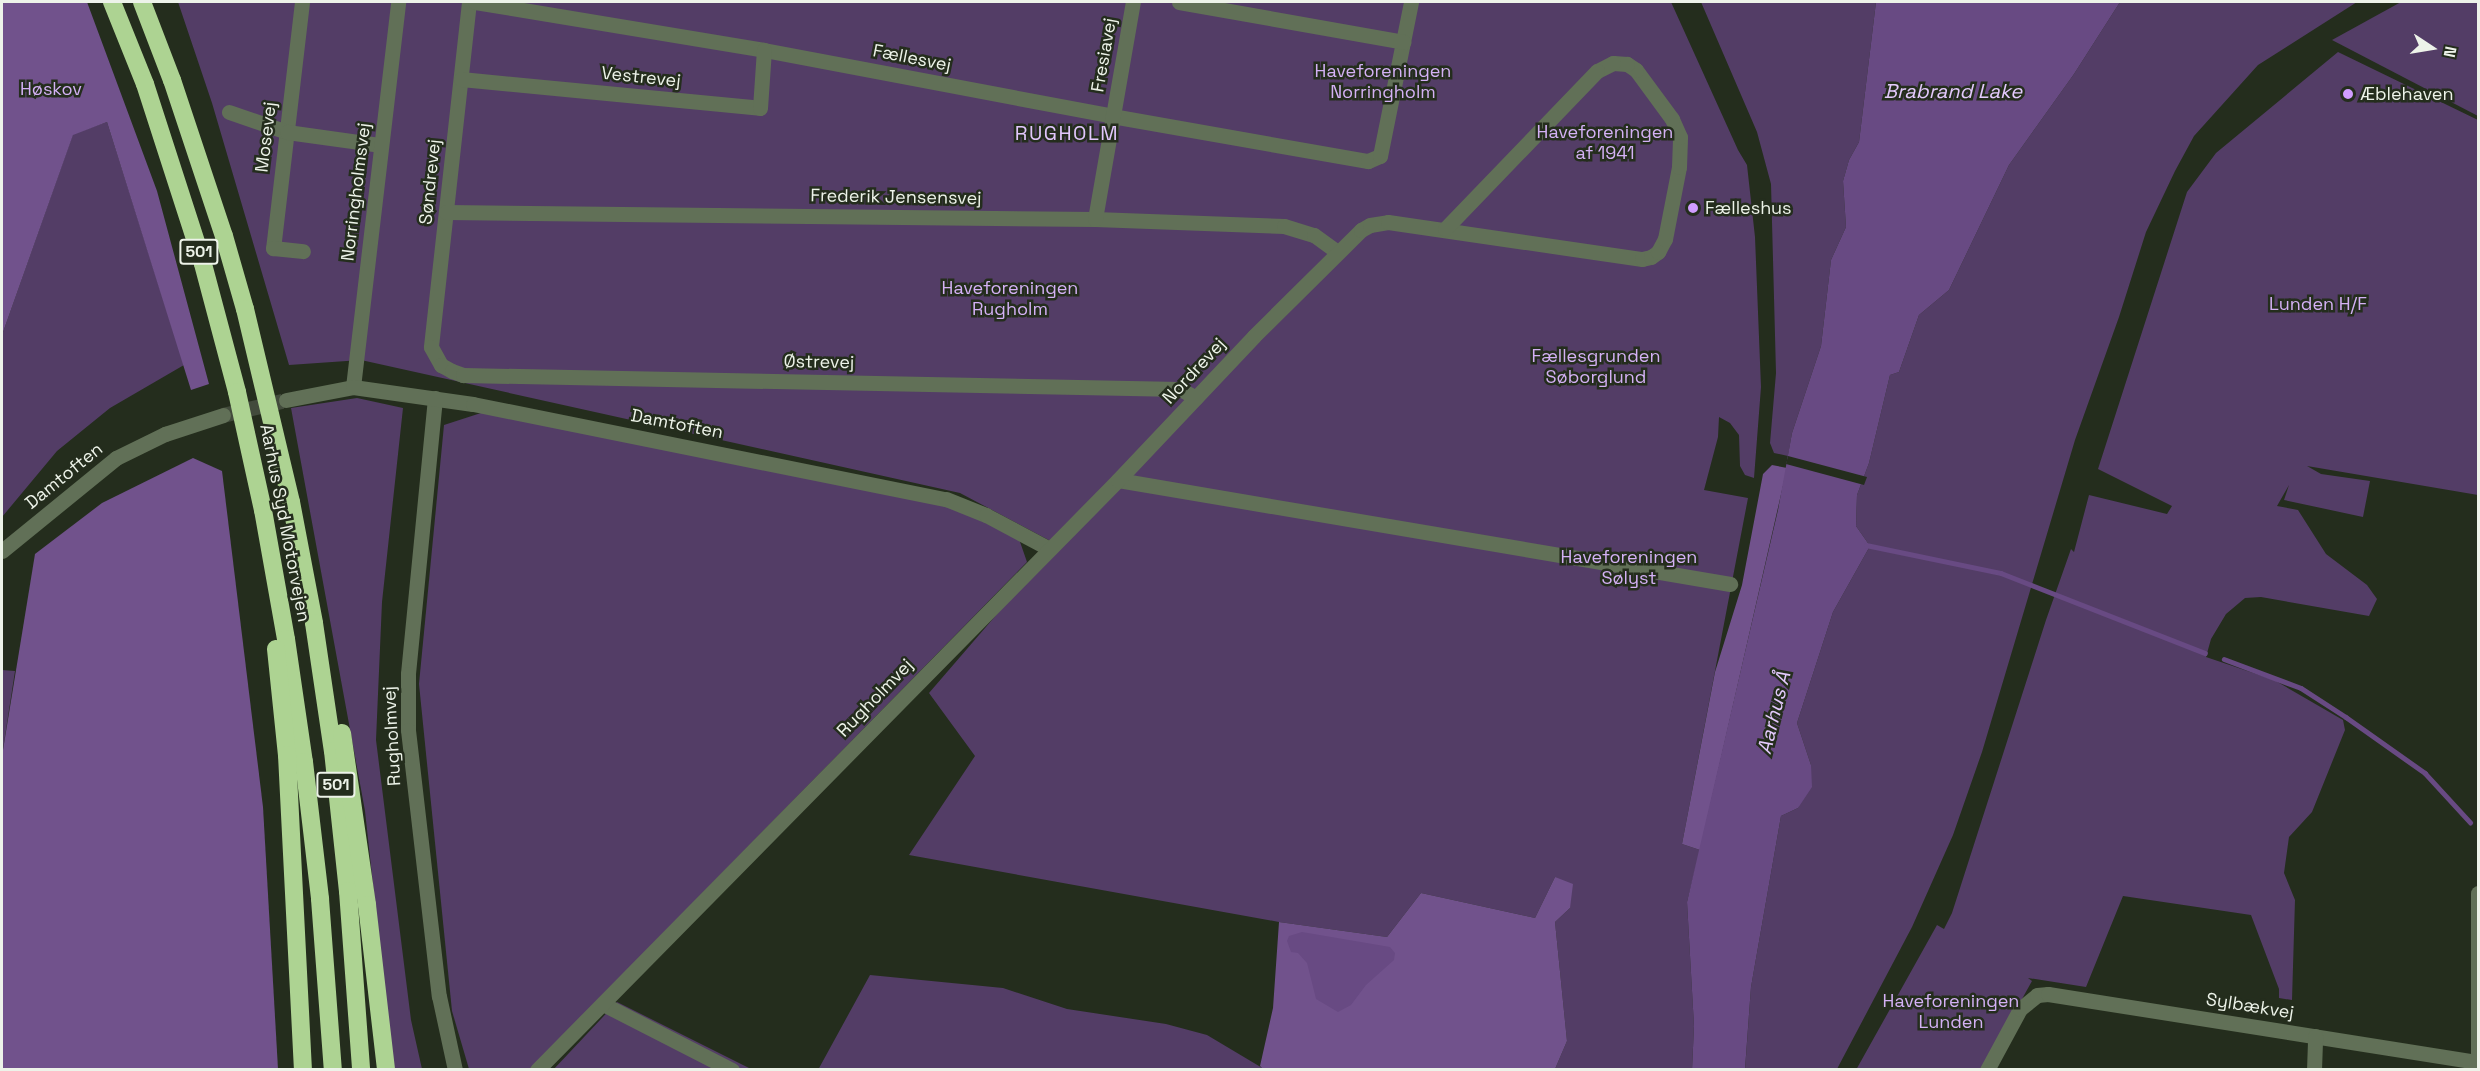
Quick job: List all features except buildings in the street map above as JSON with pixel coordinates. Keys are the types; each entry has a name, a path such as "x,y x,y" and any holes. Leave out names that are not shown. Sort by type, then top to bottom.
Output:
{"highway":[{"name":"Aarhus Syd Motorvejen","path":"112,2 145,84 203,264 237,392 263,510 286,639 304,762 320,899 333,1070"},
{"name":"Aarhus Syd Motorvejen","path":"142,2 172,80 224,236 251,332 291,502 314,623 333,751 348,891 361,1070"},
{"path":"291,502 318,612 348,772 386,1070"},
{"path":"263,510 287,755 303,1070"}],"street":[{"name":"Mosevej","path":"302,2 273,248 303,251"},
{"name":"Norringholmsvej","path":"353,387 398,2"},
{"name":"Søndrevej","path":"441,365 431,347 469,2"},
{"name":"Fællesvej","path":"475,2 547,7 1112,116 1340,158 1368,161 1380,156 1403,42"},
{"name":"Fresiavej","path":"1095,219 1133,2"},
{"path":"1179,2 1403,42 1411,2"},
{"name":"Vestrevej","path":"461,79 760,108 764,50"},
{"path":"1613,63 1627,64 1636,70 1672,119 1680,137 1679,167 1665,239 1658,252 1651,257 1642,260 1445,230 1597,71 1613,63"},
{"path":"230,112 287,132 381,146"},
{"name":"Frederik Jensensvej","path":"446,212 1095,219 1284,226 1314,235 1337,252"},
{"name":"Nordrevej","path":"1050,549 1337,252 1361,230 1370,225 1388,222 1445,230"},
{"name":"Østrevej","path":"441,365 463,375 1180,389 1196,398"},
{"name":"Damtoften","path":"286,400 353,387 435,398 927,495 986,515 1050,549"},
{"name":"Rugholmvej","path":"435,398 408,674 408,730 439,996 455,1070"},
{"name":"Damtoften","path":"2,551 116,458 165,434 223,415"},
{"path":"1118,480 1730,584"},
{"name":"Rugholmvej","path":"537,1070 1050,549"},
{"name":"Sylbækvej","path":"1987,1070 2020,1009 2037,995 2048,994 2478,1062 2478,893"},
{"path":"603,1004 732,1070"},
{"path":"2314,1070 2315,1036"}],"green space":[{"name":"Høskov","path":"2,2 87,2 157,191 209,384 191,390 107,122 73,135 2,335"},
{"path":"178,2 1671,2 1738,150 1747,165 1755,237 1761,387 1754,478 1745,475 1740,466 1739,435 1730,423 1719,417 1718,437 1704,490 1748,498 1682,844 1700,850 1687,902 1694,1026 1692,1069 1555,1069 1567,1041 1555,922 1570,908 1555,877 1535,918 1421,893 1387,937 1279,922 909,855 975,756 929,693 1023,584 1060,546 960,493 361,360 289,365 212,103"},
{"path":"1701,2 1876,2 1859,142 1849,160 1843,181 1846,227 1831,260 1821,346 1792,433 1788,456 1774,453 1770,443 1776,373 1771,184 1757,132"},
{"path":"2120,2 2357,2 2258,65 2194,136 2175,171 2146,232 2119,317 2075,440 1982,752 1953,835 1912,927 1837,1069 1745,1070 1751,987 1781,816 1798,808 1811,765 1797,723 1833,612 1870,546 1856,526 1857,495 1869,463 1890,375 1899,372 1919,315 1949,290 2009,165 2074,74"},
{"path":"2401,2 2478,2 2478,116 2332,40"},
{"path":"2338,52 2478,120 2478,495 2307,466 2321,474 2370,481 2363,517 2284,500 2289,485 2277,506 2298,510 2326,554 2367,585 2377,599 2369,616 2261,597 2245,598 2226,614 2211,639 2206,657 2274,680 2343,720 2345,730 2312,812 2289,837 2284,873 2295,900 2292,1000 2279,998 2279,989 2251,915 2123,896 2086,987 2028,978 2032,981 1983,1069 1856,1070 1937,925 1944,929 1952,913 2046,620 2071,549 2074,552 2089,495 2167,514 2172,506 2098,469 2187,192 2216,153"},
{"path":"107,122 184,365 110,408 57,451 2,517 2,335 73,134"},
{"path":"357,398 403,408 382,602 376,740 411,1020 422,1069 393,1069 365,811 291,408"},
{"path":"484,412 948,504 1019,539 1027,562 530,1069 469,1069 452,1011 419,684 444,425"},
{"path":"193,458 222,471 263,807 278,1069 2,1069 2,756 35,554 102,503"},
{"path":"1772,465 1787,468 1700,850 1682,844 1715,672 1742,585 1763,474"},
{"path":"2,670 15,671 2,756"},
{"path":"1555,877 1573,884 1570,908 1555,922 1567,1041 1555,1069 1264,1070 1260,1066 1273,1008 1279,922 1387,937 1421,893 1535,918"},
{"path":"870,975 1003,988 1067,1009 1166,1024 1207,1035 1264,1069 818,1070"},
{"path":"617,1002 751,1069 553,1070"}],"water":[{"path":"1876,2 2120,2 2074,74 2009,165 1949,290 1919,315 1899,372 1890,375 1869,463 1857,495 1856,526 1870,546 1833,612 1797,723 1811,765 1812,787 1798,808 1781,816 1751,987 1745,1069 1692,1070 1694,1026 1687,902 1778,510 1792,433 1821,346 1831,260 1846,227 1843,181 1849,160 1859,142"},
{"path":"1302,932 1390,947 1395,953 1394,960 1366,985 1351,1005 1338,1012 1316,999 1307,963 1298,953 1291,952 1287,941 1289,936"}],"pier":[{"path":"1788,456 1867,477 1864,485 1786,464"}],"waterway":[{"path":"1866,545 2001,573 2205,653"},
{"path":"2224,659 2301,688 2346,717 2425,773 2470,822"}],"tunnel":[{"path":"223,415 286,400"}],"place":[{"name":"Æblehaven","path":"2348,94"},
{"name":"Fælleshus","path":"1693,208"}],"district":[{"name":"RUGHOLM","path":"1067,133"}],"park label":[{"name":"Haveforeningen Norringholm","path":"1383,82"},
{"name":"Haveforeningen af 1941","path":"1605,143"},
{"name":"Haveforeningen Rugholm","path":"1010,299"},
{"name":"Lunden H/F","path":"2318,304"},
{"name":"Fællesgrunden Søborglund","path":"1596,367"},
{"name":"Haveforeningen Sølyst","path":"1629,568"},
{"name":"Haveforeningen Lunden","path":"1951,1012"}],"water label":[{"name":"Brabrand Lake","path":"1953,91"},
{"name":"Aarhus Å","path":"1774,713"}]}
